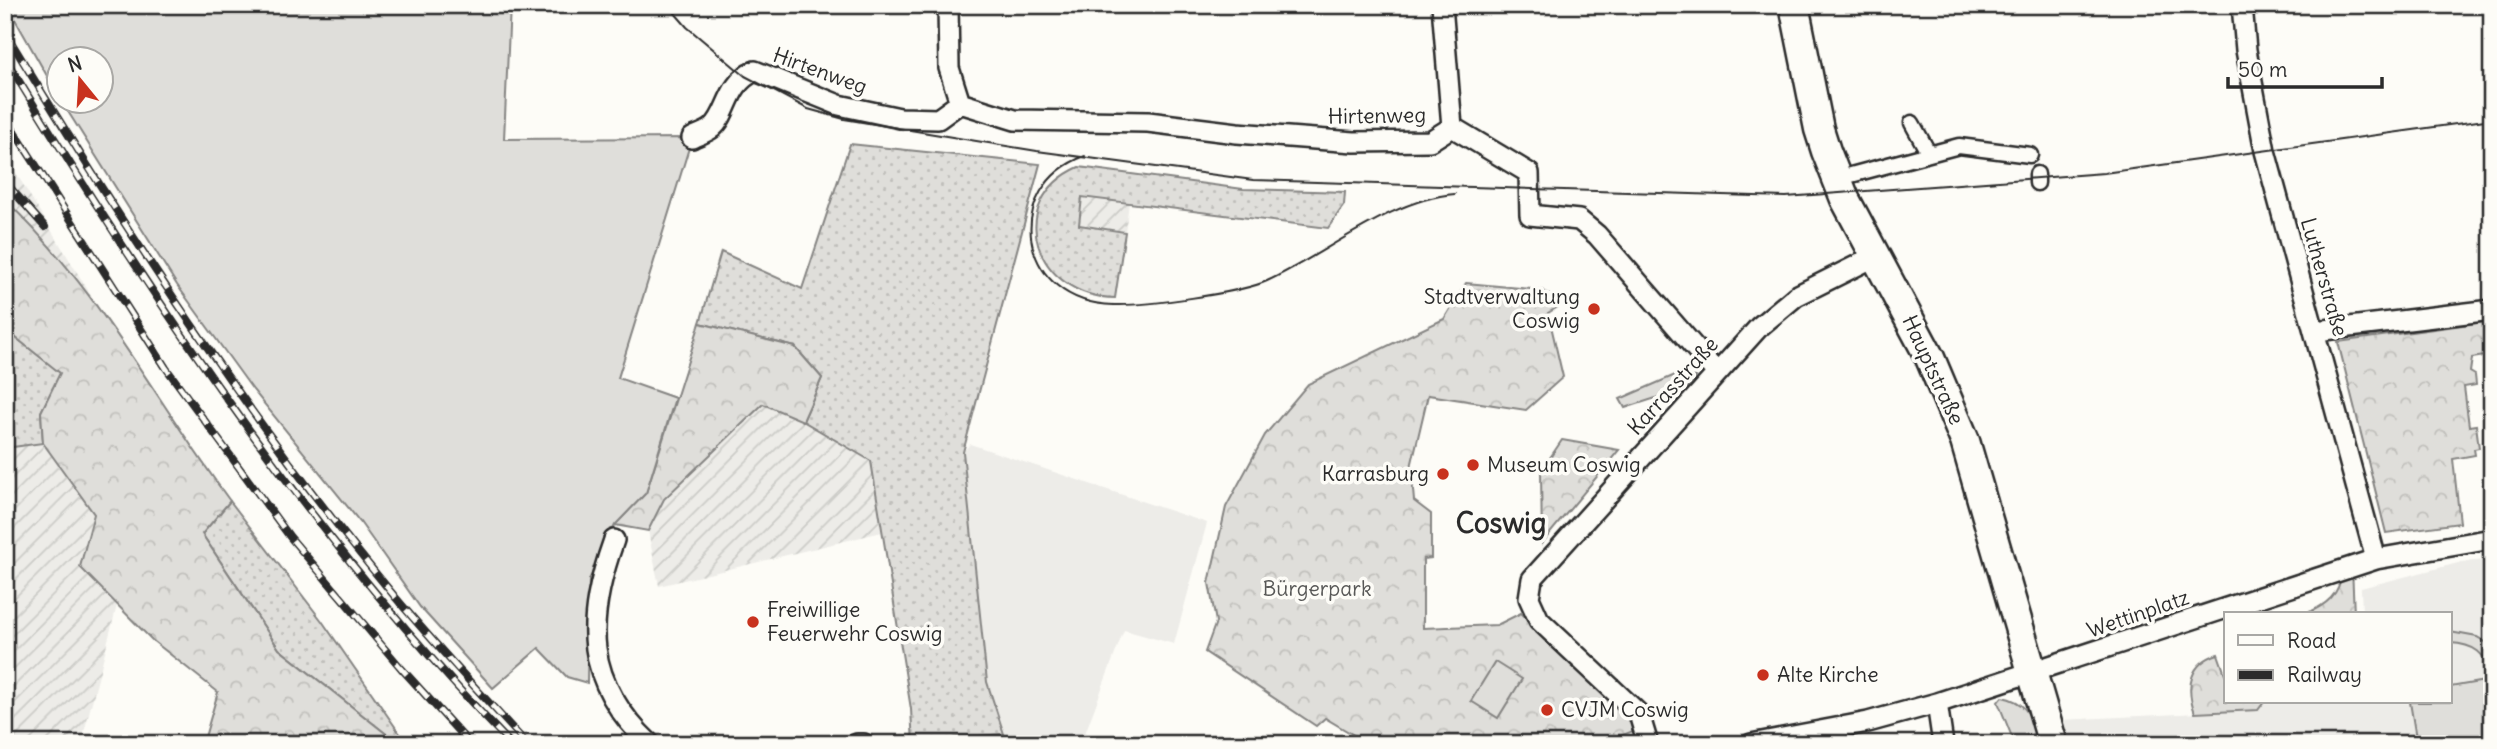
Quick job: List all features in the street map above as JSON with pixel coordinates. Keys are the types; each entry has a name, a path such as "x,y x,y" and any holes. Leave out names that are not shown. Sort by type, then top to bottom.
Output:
{"main road":[{"name":"Hauptstraße","path":"1794,5 1819,129 1836,179 1924,344 1965,441 2053,744"}],"street":[{"path":"948,5 950,68 960,103"},
{"path":"1442,5 1452,127"},
{"name":"Lutherstraße","path":"2242,5 2246,50 2265,151 2376,559"},
{"name":"Hirtenweg","path":"692,138 714,127 727,99 745,76 755,71 839,105 900,118 938,119 960,103 1015,120 1148,122 1237,134 1354,142 1430,141 1452,127 1530,173 1530,215 1579,220 1597,235 1716,372"},
{"path":"1912,123 1928,152"},
{"path":"1836,179 1928,152 1959,146 2030,155"},
{"name":"Karrasstraße","path":"1648,744 1639,714 1539,620 1529,598 1532,579 1759,327 1796,296 1876,256"},
{"path":"2316,331 2492,310"},
{"name":"Wettinplatz","path":"1751,744 1868,722 1937,703 2376,559 2492,539"},
{"path":"614,540 598,585 593,620 597,659 609,692 631,726 650,744"},
{"path":"1937,703 1943,744"},
{"path":"857,744 864,744"}],"shaded area":[{"path":"5,155 166,417 81,744 5,744"},
{"path":"1082,197 1129,203 1125,232 1079,225"},
{"path":"763,404 803,421 871,461 882,532 659,586 648,531 664,499"},
{"path":"970,444 1207,523 1174,644 1124,630 1081,744 1006,744 987,682 963,452"},
{"path":"2486,560 2492,564 2492,744 2069,744 2061,720 2257,710 2262,704 2452,704 2452,612 2362,612 2361,588 2462,562"}],"green space":[{"path":"7,5 510,5 504,139 692,138 618,378 675,398 646,493 615,525 589,580 587,683 567,677 539,648 493,688 420,607 360,522 253,390 177,285 71,116 116,116 116,46 46,46 46,74"},
{"path":"850,144 1040,164 963,452 987,682 1004,734 954,738 955,744 913,744 911,709 871,461 803,421 822,378 795,347 700,323 721,252 802,289"},
{"path":"1079,167 1243,189 1345,192 1344,205 1328,228 1082,197 1079,225 1125,232 1115,298 1087,293 1065,282 1048,265 1038,245 1036,223 1041,202 1055,182"},
{"path":"5,200 69,269 230,501 202,534 279,649 399,744 203,744 218,692 152,640 80,567 94,514 43,443 41,412 60,373 5,329"},
{"name":"Bürgerpark","path":"1466,283 1542,290 1563,304 1548,313 1563,377 1526,410 1428,395 1411,467 1414,501 1431,514 1431,558 1423,559 1423,628 1497,625 1521,613 1635,715 1638,729 1618,737 1610,744 1369,744 1325,718 1316,726 1205,652 1216,622 1209,583 1226,507 1265,435 1308,384 1444,319"},
{"path":"2492,321 2492,355 2472,358 2470,372 2475,375 2476,385 2464,387 2469,426 2476,425 2479,448 2474,449 2475,455 2453,459 2460,523 2386,533 2338,342"},
{"path":"700,323 795,347 822,378 803,421 763,404 664,499 648,531 615,525 646,493"},
{"path":"5,329 61,373 41,412 43,443 5,448"},
{"path":"1689,369 1696,377 1687,388 1625,408 1620,399"},
{"path":"1562,440 1619,450 1542,543 1541,471"},
{"path":"230,501 322,621 407,744 399,744 279,649 202,534"},
{"path":"2352,567 2354,612 2309,612 2331,598 2339,586 2341,570"},
{"path":"2452,632 2477,637 2492,646 2492,676 2478,651 2466,645 2452,643"},
{"path":"2218,654 2224,671 2224,704 2262,704 2258,710 2195,713 2190,694 2192,677 2201,663"},
{"path":"1495,662 1522,679 1498,718 1471,701"},
{"path":"2485,681 2492,744 2417,744 2410,704 2452,704 2452,687"},
{"path":"2002,697 2025,709 2036,733 2020,739 2012,737 1998,702"}],"tram line":[{"path":"668,5 687,27 745,76 808,109 844,119 1037,151 1253,180 1786,197 2104,173 2492,119"},
{"path":"1085,156 1058,171 1040,192 1032,216 1032,241 1040,265 1057,285 1081,299 1114,305 1192,298 1254,286 1289,270 1359,229 1406,206 1455,194"}],"railway":[{"path":"5,32 142,251 239,393 342,531 396,598 527,744"},
{"path":"5,58 119,239 239,416 369,585 438,666 511,744"},
{"path":"5,117 166,368 290,537 401,668 470,744"},
{"path":"5,182 45,227"}],"place":[{"name":"Stadtverwaltung Coswig","path":"1594,309"},
{"name":"Museum Coswig","path":"1473,465"},
{"name":"Karrasburg","path":"1443,474"},
{"name":"Freiwillige Feuerwehr Coswig","path":"753,622"},
{"name":"Alte Kirche","path":"1763,675"},
{"name":"CVJM Coswig","path":"1547,710"}],"district":[{"name":"Coswig","path":"1501,523"}]}
